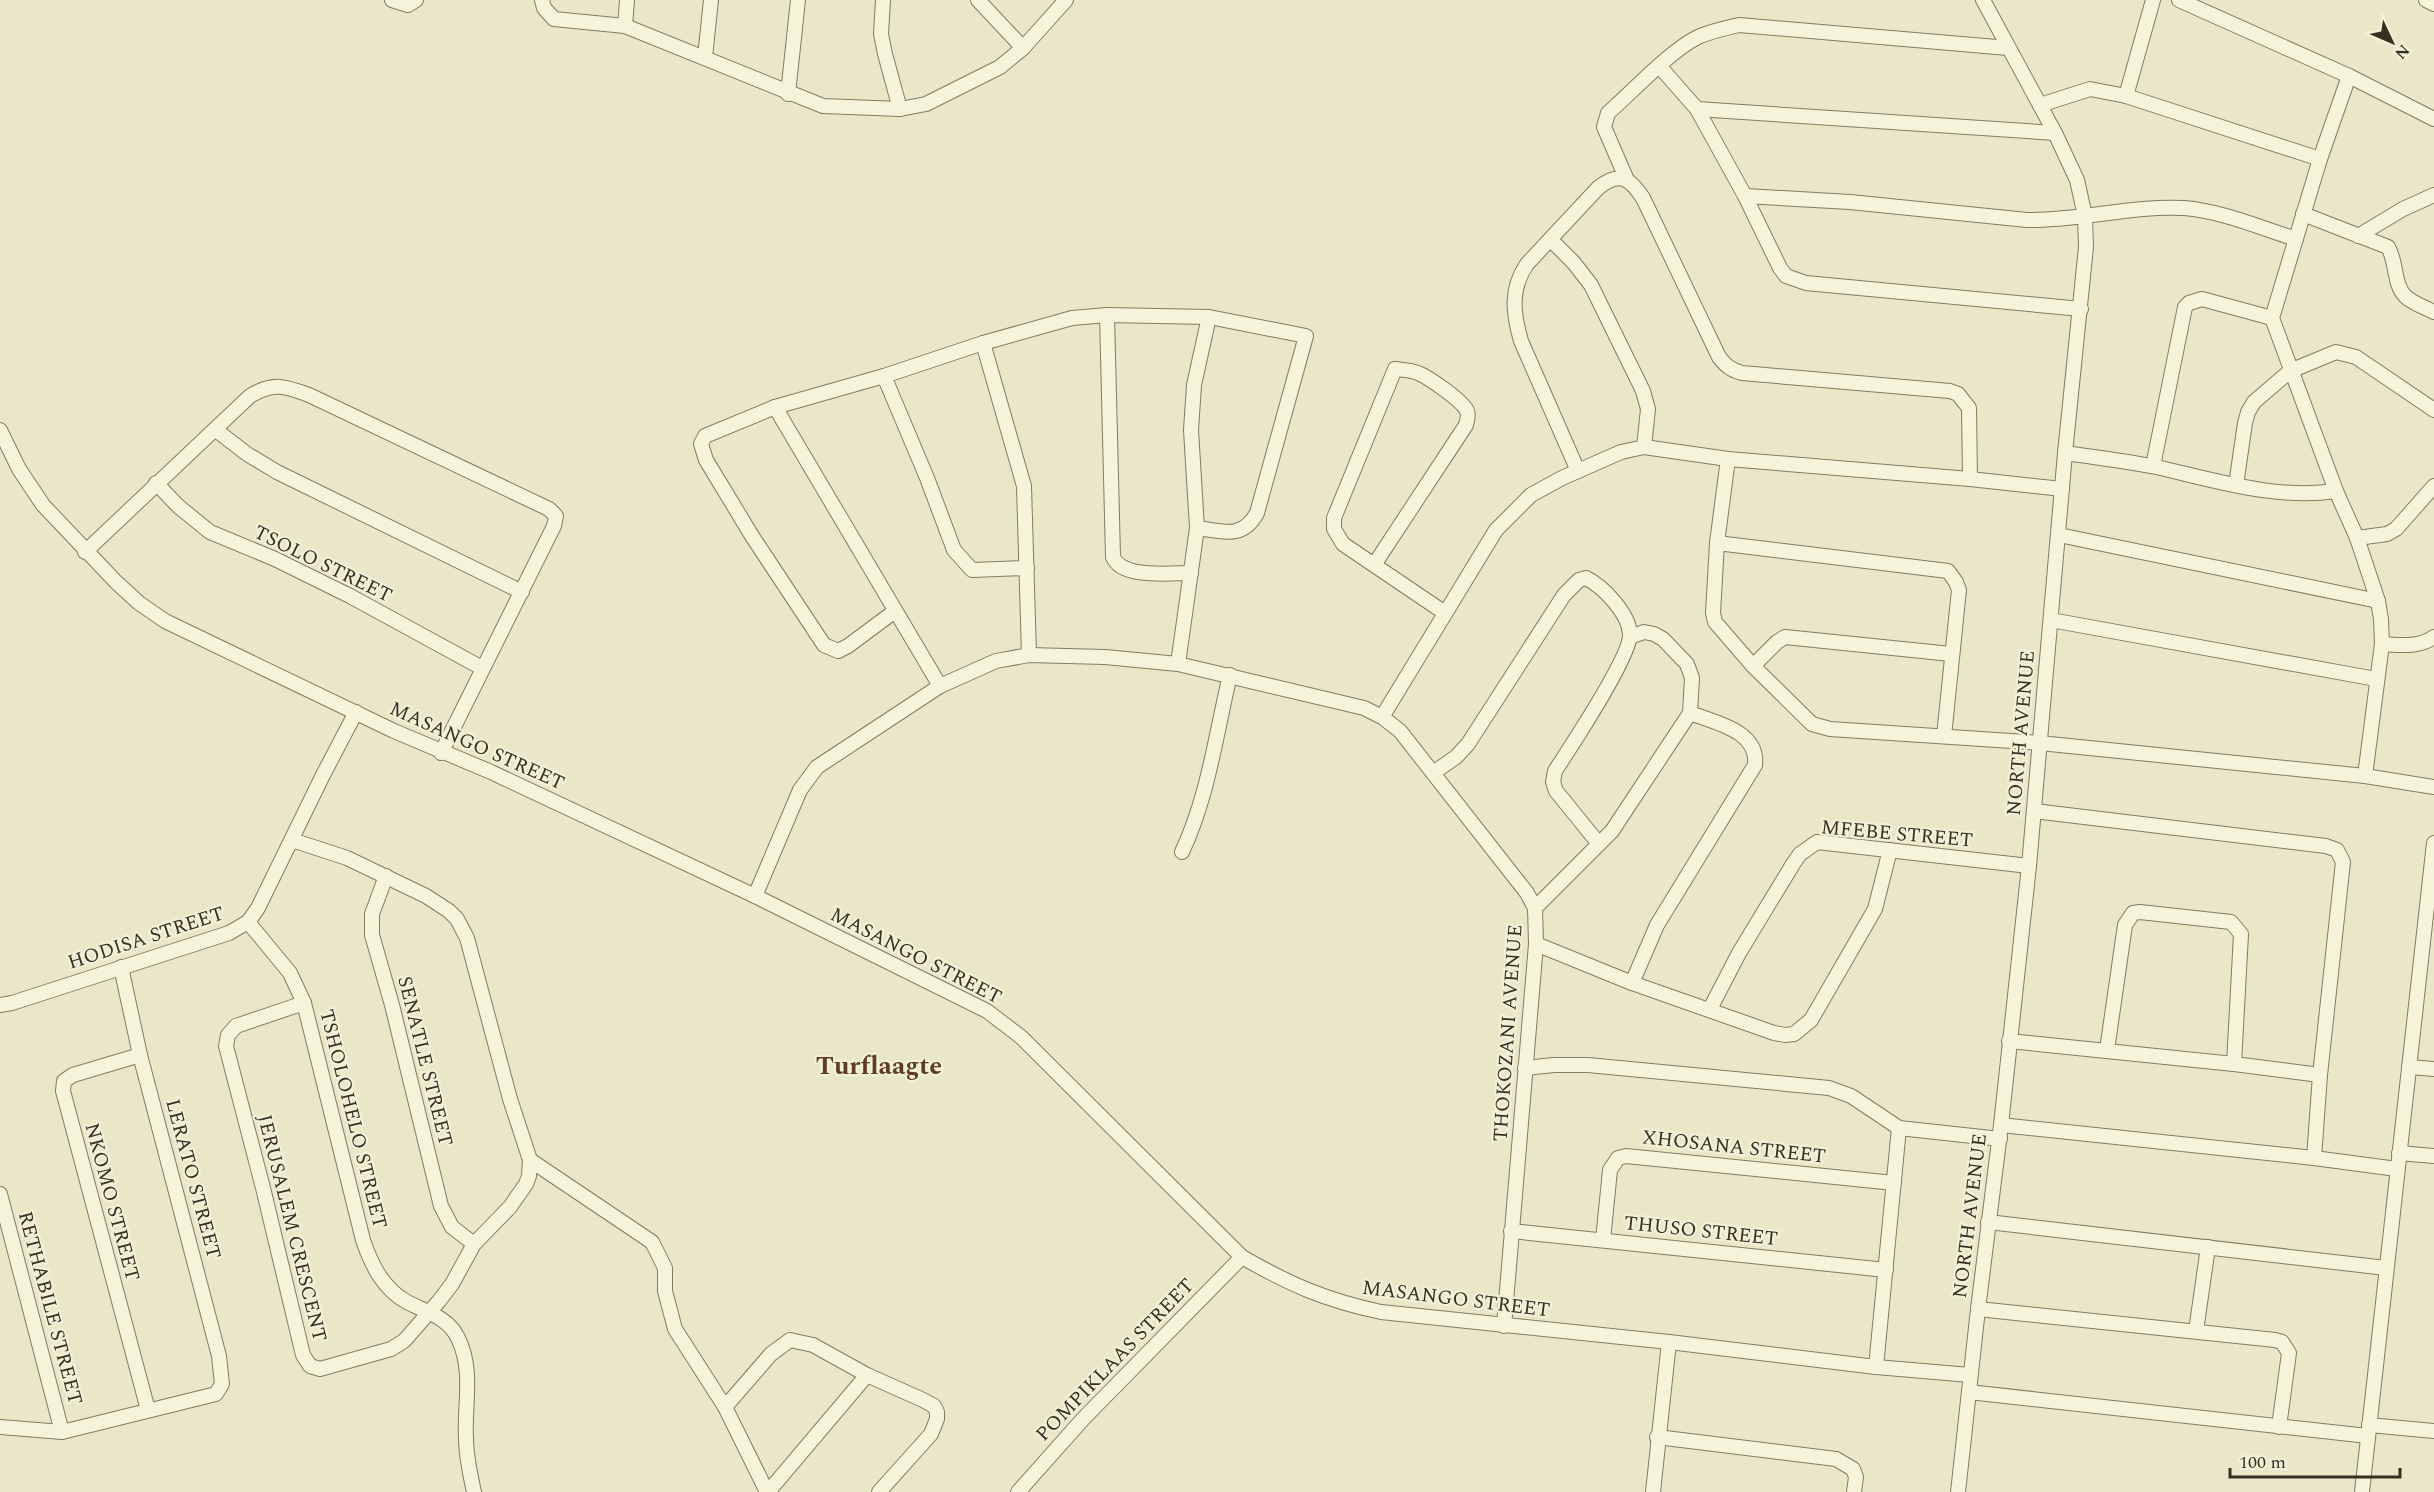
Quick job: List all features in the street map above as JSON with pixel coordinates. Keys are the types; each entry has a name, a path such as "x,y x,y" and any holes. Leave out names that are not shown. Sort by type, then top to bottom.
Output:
{"street":[{"path":"392,0 408,5 416,0"},
{"path":"542,0 544,8 554,19 625,26 823,106 900,109 926,104 1000,67 1023,48 1066,0"},
{"path":"625,26 627,0"},
{"path":"705,57 711,0"},
{"path":"788,93 798,0"},
{"path":"883,0 881,34 889,75 900,109"},
{"path":"978,0 1023,48"},
{"name":"NORTH AVENUE","path":"1958,1492 1977,1309 2000,1139 2029,866 2065,453 2086,247 2085,216 2077,180 2055,133 1983,0"},
{"path":"2126,96 2153,0"},
{"path":"2179,0 2349,76 2434,119"},
{"path":"2426,0 2434,4"},
{"path":"1970,479 1969,408 1958,394 1950,391 1742,373 1725,365 1719,357 1643,198 1627,180 1607,136 1605,120 1608,113 1698,37 1739,25 2008,48"},
{"path":"1660,67 1697,109 1786,276 1793,280 1818,284 2081,309"},
{"path":"2349,76 2320,159 2272,318 2336,491 2357,538 2378,601 2382,644 2365,776"},
{"path":"2040,105 2090,89 2126,96 2320,159"},
{"path":"1697,109 2055,133"},
{"path":"1578,471 1521,341 1515,322 1515,289 1518,277 1527,264 1598,188 1617,177 1627,180"},
{"path":"2358,236 2403,209 2434,195"},
{"path":"1745,196 1850,202 2027,220 2052,220 2160,208 2185,208 2205,211 2296,239"},
{"path":"2303,214 2388,247 2393,255 2399,286 2404,294 2411,301 2434,312"},
{"path":"1551,240 1574,263 1591,285 1643,391 1648,409 1644,447"},
{"path":"2153,466 2185,308 2195,300 2202,299 2272,318"},
{"path":"1107,315 1113,557 1116,563 1125,570 1191,573"},
{"path":"895,612 838,651 824,645 706,460 701,444 705,436 775,407 884,376 983,342 1072,318 1107,315 1209,317 1306,336 1257,513 1252,523 1243,531 1233,532 1197,528"},
{"path":"1178,664 1197,528 1191,430 1194,385 1209,317"},
{"path":"983,342 1024,486 1029,655"},
{"path":"2236,485 2248,412 2254,402 2290,371 2336,352 2356,357 2434,410"},
{"path":"1374,565 1466,425 1468,418 1467,411 1462,404 1428,378 1410,371 1395,369 1334,518 1334,529 1343,544 1374,565 1445,613"},
{"path":"884,376 927,478 954,550 972,570 1027,568"},
{"path":"86,552 250,396 268,386 291,389 309,395 549,509 556,516 554,526 441,753"},
{"path":"775,407 940,686"},
{"path":"216,430 247,454 277,472 522,592"},
{"name":"MASANGO STREET","path":"1,432 19,469 43,505 86,552 139,603 165,621 441,753 490,772 754,896 987,1011 1021,1038 1242,1257 1300,1288 1346,1304 1381,1312 1670,1342 1876,1367 1970,1375"},
{"path":"1382,717 1496,530 1511,513 1531,495 1621,452 1644,447 1728,459 2062,489"},
{"path":"2065,453 2153,466 2236,485 2298,495 2336,491"},
{"path":"1728,459 1717,543 1713,613 1716,622 1753,666 1812,724 1820,728 2040,743 2365,776 2434,787"},
{"name":"TSOLO STREET","path":"156,483 178,506 210,532 275,559 350,596 482,668"},
{"path":"2357,538 2387,534 2396,529 2434,486"},
{"path":"2059,535 2378,601"},
{"path":"1717,543 1948,571 1959,590 1944,736"},
{"path":"1434,773 1468,744 1564,595 1579,580 1586,578 1593,581 1628,621 1630,637 1619,665 1555,771 1553,782 1556,791 1599,844"},
{"path":"2051,620 2376,679"},
{"path":"1535,908 1599,844 1628,809 1690,713 1692,678 1687,664 1663,639 1654,634 1644,633 1630,637"},
{"path":"2382,644 2416,645 2434,636"},
{"path":"1753,666 1777,642 1785,638 1951,654"},
{"name":"THOKOZANI AVENUE","path":"754,896 800,790 809,776 827,759 940,686 996,661 1029,655 1105,657 1178,664 1364,708 1382,717 1400,731 1434,773 1527,894 1535,908 1536,944 1504,1326"},
{"path":"1182,852 1192,831 1206,781 1230,675"},
{"name":"HODISA STREET","path":"0,1005 229,933 248,922 258,908 300,825 322,775 356,712"},
{"path":"1632,983 1657,925 1755,765 1756,753 1750,742 1734,730 1690,713"},
{"path":"2034,811 2326,846 2337,850 2343,862 2320,1075 2314,1158"},
{"path":"292,840 347,858 386,876 426,896 449,911 460,924 467,938 510,1099 530,1160 652,1242 665,1268 665,1291 675,1329 725,1407 768,1492 867,1375"},
{"name":"MFEBE STREET","path":"1710,1009 1739,953 1800,854 1817,842 2029,866"},
{"path":"2362,1492 2397,1169 2431,893 2434,843"},
{"path":"1536,944 1632,983 1785,1035 1794,1034 1811,1020 1875,909 1890,850"},
{"name":"SENATLE STREET","path":"386,876 372,914 372,935 392,1005 441,1206 452,1227 474,1244"},
{"path":"2107,1050 2125,925 2133,913 2231,922 2241,934 2234,1064"},
{"name":"TSHOLOHELO STREET","path":"248,922 290,973 304,1003 367,1253 380,1278 396,1294 405,1301 431,1312 450,1326 458,1337 465,1357 468,1388 465,1436 474,1492"},
{"name":"LERATO STREET","path":"121,967 140,1055 219,1356 222,1384 218,1393 211,1396 148,1410"},
{"name":"JERUSALEM CRESCENT","path":"304,1003 236,1026 228,1035 226,1046 303,1356 310,1366 320,1369 391,1349 404,1341 431,1312 452,1284 474,1244 510,1207 521,1192 529,1176 530,1160"},
{"path":"2009,1041 2320,1075"},
{"name":"NKOMO STREET","path":"140,1055 73,1075 64,1081 63,1091 148,1410"},
{"path":"1525,1068 1588,1065 1829,1088 1851,1096 1899,1128 2000,1139"},
{"path":"2409,1067 2434,1069"},
{"path":"2001,1125 2397,1169"},
{"path":"1876,1367 1899,1128"},
{"path":"2399,1153 2434,1156"},
{"name":"XHOSANA STREET","path":"1603,1240 1610,1170 1618,1158 1626,1156 1894,1184"},
{"name":"RETHABILE STREET","path":"0,1194 62,1432"},
{"path":"1988,1222 2386,1268"},
{"name":"THUSO STREET","path":"1511,1231 1886,1270"},
{"path":"2196,1331 2208,1247"},
{"name":"POMPIKLAAS STREET","path":"1027,1489 1083,1419 1242,1257"},
{"path":"1977,1309 2275,1340 2287,1348 2289,1353 2279,1427"},
{"path":"725,1407 771,1354 790,1340 813,1346 867,1375 934,1406 937,1419 931,1434 879,1492"},
{"path":"1653,1492 1657,1437 1670,1342"},
{"path":"1969,1392 2279,1427 2434,1431"},
{"path":"0,1427 62,1432 148,1410"},
{"path":"1657,1437 1836,1459 1853,1469 1856,1477 1854,1492"}],"district":[{"name":"Turflaagte","path":"879,1066"}]}
